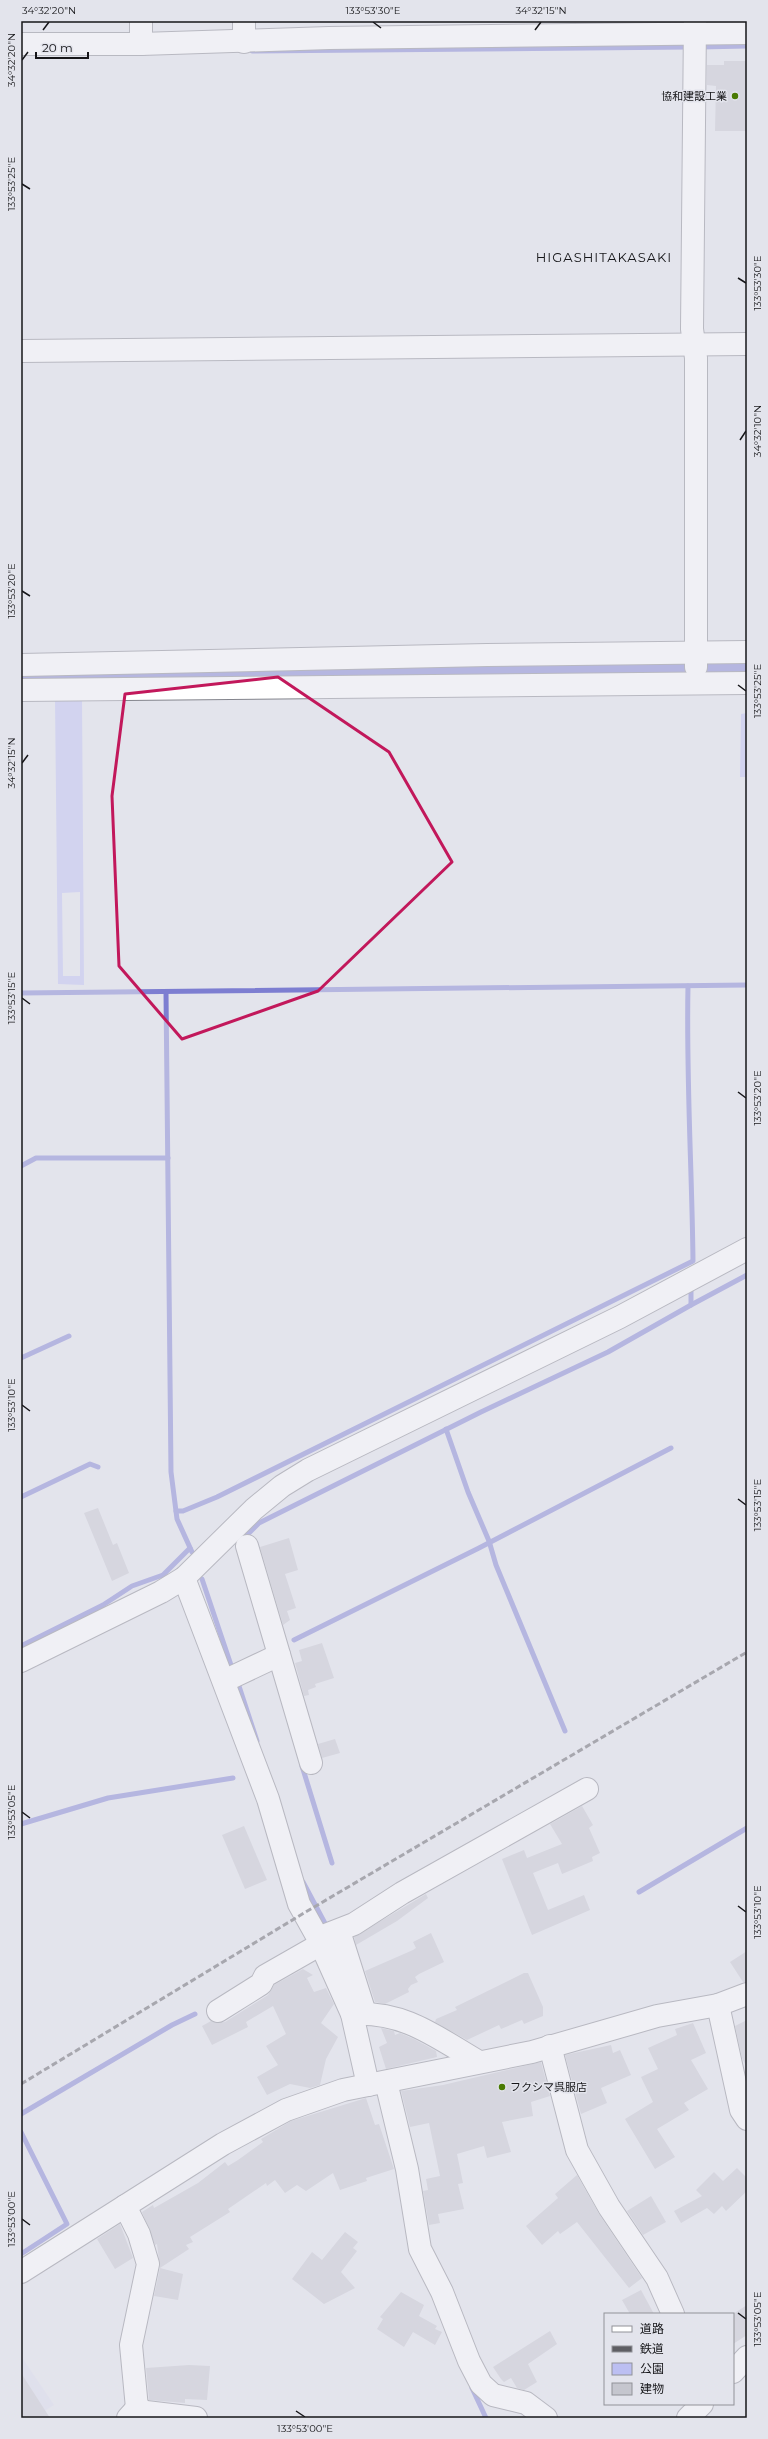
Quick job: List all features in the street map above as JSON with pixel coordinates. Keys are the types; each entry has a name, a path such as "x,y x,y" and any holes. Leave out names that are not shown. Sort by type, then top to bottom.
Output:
{"street":[{"path":"141,21 141,44"},
{"path":"21,44 141,44 244,31 329,29 608,28 694,38 747,33"},
{"path":"694,38 692,329 696,351 696,668"},
{"path":"21,351 696,351 747,344"},
{"path":"21,690 696,668 747,652"},
{"path":"21,665 487,654 696,668 747,683"},
{"path":"21,1661 161,1592 184,1578 254,1509 282,1486 308,1470 620,1317 747,1249"},
{"path":"247,1546 274,1658 311,1764"},
{"path":"184,1578 231,1678 299,1904 327,1936 358,2014 377,2083 407,2168 420,2249 442,2292 469,2361 481,2384 493,2395 526,2403 546,2418"},
{"path":"231,1678 274,1658"},
{"path":"218,2011 261,1984 265,1976 327,1936 354,1924 402,1893 587,1789"},
{"path":"21,2272 223,2144 286,2110 343,2090 550,2046 657,2016 718,2005 747,1994"},
{"path":"718,2005 740,2110 747,2119"},
{"path":"358,2014 388,2016 412,2023 479,2062"},
{"path":"550,2046 577,2150 613,2213 657,2278 673,2313"},
{"path":"125,2206 140,2234 148,2264 131,2345 132,2413 146,2412 196,2418"},
{"path":"734,2371 747,2357"}],"highlighted area":[{"path":"278,677 389,752 452,862 318,991 182,1039 119,966 112,796 125,694"}],"shaded area":[{"path":"21,2356 54,2405 33,2418 21,2418"}],"green space":[{"path":"55,698 82,698 84,985 58,984","holes":["80,892 80,976 63,976 62,893"]},
{"path":"747,713 747,777 740,777 741,714"}],"building":[{"name":"協和建設工業","path":"724,61 747,61 747,131 715,131 716,86 707,85 707,65 724,65"},
{"path":"98,1508 113,1545 117,1543 129,1573 112,1581 84,1513"},
{"path":"289,1538 298,1570 285,1574 296,1608 287,1611 290,1620 283,1625 260,1547"},
{"path":"322,1643 334,1678 315,1684 316,1687 308,1690 309,1695 304,1696 295,1663 302,1661 299,1650"},
{"path":"335,1739 340,1753 322,1758 318,1744"},
{"path":"582,1806 593,1825 589,1828 600,1853 592,1857 593,1861 562,1874 558,1863 533,1873 548,1910 584,1895 590,1910 532,1935 502,1859 524,1850 527,1858 562,1844 550,1824"},
{"path":"244,1826 267,1880 245,1889 222,1835"},
{"path":"426,1894 428,1898 397,1921 356,1945 354,1937"},
{"path":"431,1933 444,1962 415,1977 418,1982 411,1985 408,1989 409,1992 385,2004 375,2002 365,1971 413,1950 416,1948 413,1942"},
{"path":"747,1951 747,1982 743,1982 730,1962"},
{"path":"303,1969 313,1975 307,1978 314,1992 326,1988 334,2004 321,2023 338,2037 326,2059 320,2085 310,2088 290,2084 267,2095 257,2077 278,2065 266,2046 286,2034 273,2006 246,2022 248,2027 212,2045 202,2026 211,2021 218,2023 225,2022 268,1995 274,1985"},
{"path":"524,1973 528,1973 543,2007 543,2016 524,2024 522,2020 501,2029 499,2025 467,2040 435,2022 436,2019 457,2010 455,2007"},
{"path":"747,2020 747,2068 742,2058 735,2026"},
{"path":"693,2023 706,2053 691,2060 708,2089 684,2103 689,2110 657,2129 675,2157 655,2169 625,2119 653,2102 641,2077 658,2069 648,2048 677,2035 675,2029"},
{"path":"381,2028 394,2031 395,2035 400,2033 414,2039 436,2051 437,2057 386,2069 379,2047 387,2043"},
{"path":"611,2045 613,2053 620,2050 631,2075 601,2088 607,2103 581,2114 565,2055"},
{"path":"541,2062 550,2096 531,2102 533,2116 502,2122 511,2152 487,2158 484,2146 457,2154 463,2183 458,2184 464,2209 438,2214 440,2223 429,2225 423,2191 428,2190 426,2179 440,2176 429,2123 410,2127 401,2091 443,2085"},
{"path":"366,2098 375,2125 379,2124 394,2169 366,2178 367,2181 340,2190 333,2173 306,2191 297,2185 285,2193 275,2180 267,2186 266,2183 228,2209 230,2212 190,2237 193,2242 186,2245 189,2249 160,2268 157,2244 155,2245 142,2212 153,2205 154,2208 198,2183 225,2162 228,2166 238,2160 263,2142 261,2139 291,2121"},
{"path":"737,2168 747,2178 747,2191 726,2211 722,2206 714,2214 707,2208 681,2223 674,2211 702,2196 696,2190 714,2172 723,2181"},
{"path":"577,2175 599,2214 642,2278 629,2288 577,2222 560,2234 558,2231 542,2245 526,2226 558,2198 555,2194"},
{"path":"651,2196 666,2222 643,2235 627,2211"},
{"path":"120,2224 133,2258 115,2269 97,2239"},
{"path":"345,2232 358,2242 353,2248 357,2251 341,2272 355,2288 324,2304 292,2279 312,2252 322,2260"},
{"path":"160,2268 183,2274 178,2300 154,2296"},
{"path":"641,2290 653,2313 629,2313 622,2300"},
{"path":"401,2292 424,2305 419,2316 437,2326 435,2329 442,2332 435,2345 413,2332 404,2347 377,2329 383,2319 380,2317"},
{"path":"747,2305 747,2335 734,2343 734,2313"},
{"path":"550,2331 557,2344 528,2364 537,2382 524,2390 517,2388 511,2378 504,2382 493,2367"},
{"path":"189,2365 210,2366 207,2400 185,2399 185,2403 149,2400 146,2368"},
{"path":"21,2373 50,2418 21,2418"}],"waterway":[{"path":"700,47 747,46"},
{"path":"252,51 690,47"},
{"path":"21,677 747,668"},
{"path":"21,993 747,985"},
{"path":"176,1511 183,1511 217,1497 693,1261 688,1055 688,986"},
{"path":"166,992 171,1472 177,1519 192,1552"},
{"path":"21,1166 36,1158 168,1158"},
{"path":"691,1305 747,1275"},
{"path":"243,1539 259,1523 481,1412 608,1352 691,1305 691,1290"},
{"path":"21,1358 69,1336"},
{"path":"446,1429 468,1492 489,1541 496,1565 565,1731"},
{"path":"294,1640 479,1548 671,1448"},
{"path":"21,1497 90,1464 98,1467"},
{"path":"21,1646 103,1605 132,1586 163,1575 190,1548"},
{"path":"202,1579 233,1671"},
{"path":"237,1680 257,1741"},
{"path":"302,1766 332,1863"},
{"path":"21,1824 108,1798 233,1778"},
{"path":"639,1892 747,1828"},
{"path":"303,1882 328,1929"},
{"path":"21,2114 172,2025 195,2014"},
{"path":"21,2132 67,2224 21,2254"},
{"path":"472,2388 486,2418"}],"railway":[{"path":"21,2084 304,1913 747,1652"}],"place":[{"name":"協和建設工業","path":"735,96"},
{"name":"フクシマ呉服店","path":"502,2087"}],"district":[{"name":"HIGASHITAKASAKI","path":"604,257"}]}
